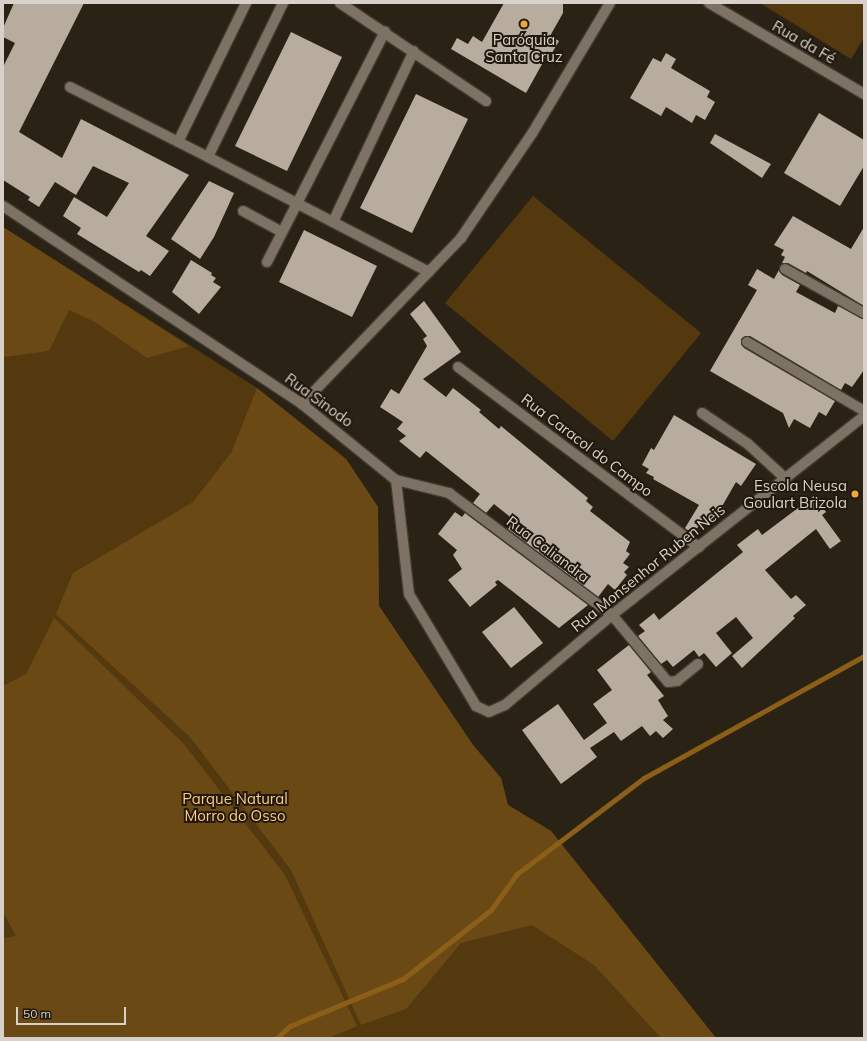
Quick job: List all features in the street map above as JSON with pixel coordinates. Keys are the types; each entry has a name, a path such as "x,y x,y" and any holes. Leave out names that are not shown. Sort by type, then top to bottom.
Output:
{"street":[{"path":"178,142 246,3"},
{"path":"208,157 283,3"},
{"path":"340,3 385,31 486,101"},
{"path":"302,404 429,272 470,226 533,132 605,14 610,3"},
{"path":"605,14 618,3"},
{"name":"Rua da Fé","path":"709,3 864,94"},
{"path":"267,262 385,31"},
{"path":"333,222 414,51"},
{"path":"70,87 429,272"},
{"name":"Rua Sinodo","path":"3,206 302,404 396,480"},
{"path":"243,211 282,232"},
{"path":"785,269 864,314"},
{"path":"747,342 864,412"},
{"name":"Rua Caracol do Campo","path":"458,367 698,547"},
{"path":"702,413 748,444 786,479"},
{"name":"Rua Monsenhor Ruben Neis","path":"396,480 409,594 476,706 488,712 504,705 612,615 864,416"},
{"name":"Rua Caliandra","path":"396,480 448,494 612,615 668,682 676,681 698,664"}],"green space":[{"path":"760,3 864,3 864,38 851,59"},
{"path":"533,196 701,333 613,441 445,303"},
{"name":"Parque Natural Morro do Osso","path":"3,227 257,388 346,459 378,507 379,606 473,745 501,778 508,805 551,831 716,1038 3,1038"}],"shaded area":[{"path":"3,227 189,346 147,358 95,322 69,310 49,351 3,357"},
{"path":"257,388 346,459 378,507 379,606 473,745 501,778 508,805 551,831 716,1038 661,1038 594,965 532,925 461,943 406,1009 361,1025 291,870 190,737 56,614 73,573 193,502 231,453"},
{"path":"54,618 184,744 285,875 357,1026 329,1038 3,1038 3,938 16,936 3,912 3,686 26,674"}],"building":[{"path":"14,3 84,3 19,132 62,158 81,119 189,175 146,236 169,251 150,276 141,270 139,272 77,234 81,228 63,216 74,197 107,217 129,183 93,166 76,195 55,182 39,207 28,200 30,197 3,180 3,67 15,43 3,37 3,28"},
{"name":"Paróquia Santa Cruz","path":"504,3 563,3 563,13 550,36 559,41 549,58 546,57 526,93 451,49 457,38 468,44 473,36 482,42"},
{"path":"291,32 342,57 287,171 235,146"},
{"path":"666,53 676,59 671,68 710,91 707,97 715,102 705,120 696,115 692,123 666,107 661,116 630,98 653,58 661,62"},
{"path":"416,94 468,119 412,233 360,208"},
{"path":"819,113 864,140 864,166 840,206 784,173"},
{"path":"715,134 771,164 762,178 710,143"},
{"path":"209,181 234,193 214,237 200,259 171,239"},
{"path":"793,216 851,249 864,227 864,306 807,271 806,273 788,263 782,263 785,257 781,255 784,250 774,245"},
{"path":"304,230 377,266 352,317 279,282"},
{"path":"191,260 212,273 211,275 216,278 213,282 221,287 199,314 172,292"},
{"path":"757,269 774,279 779,270 782,275 800,285 796,292 835,313 838,306 864,319 864,370 852,387 845,383 841,390 750,336 741,339 744,348 835,401 826,416 819,412 810,428 794,419 789,428 783,413 710,371 757,290 748,285"},
{"path":"424,301 461,352 423,379 446,397 453,388 481,410 479,412 499,429 501,426 588,498 586,501 593,507 590,511 630,542 626,551 630,554 623,563 629,567 624,572 627,575 615,590 608,584 598,597 508,529 514,520 494,504 486,513 473,503 480,494 426,451 420,458 399,441 406,436 397,429 403,422 380,407 391,389 399,394 427,346 423,339 427,336 410,314"},
{"path":"674,415 756,464 741,486 736,482 721,508 691,533 685,528 699,505 653,479 654,477 646,473 649,469 642,465 651,448 654,450"},
{"path":"814,496 826,512 822,515 841,541 830,549 816,529 765,570 791,599 796,595 806,605 793,616 795,618 742,668 732,656 753,638 736,617 716,633 732,653 716,667 704,653 699,657 694,650 673,667 667,660 661,664 638,636 645,631 639,625 654,613 659,620 743,552 737,545 758,529 762,535"},
{"path":"455,512 462,517 465,513 588,605 559,628 498,580 495,582 497,585 470,607 448,580 462,569 453,555 457,550 438,534"},
{"path":"514,607 543,643 511,668 482,632"},
{"path":"629,645 651,672 647,675 664,696 658,700 668,716 663,720 673,729 663,738 656,731 650,736 642,726 621,741 614,732 590,748 597,757 561,784 522,730 558,704 584,740 607,723 593,704 612,690 597,670"}],"waterway":[{"path":"277,1038 290,1026 403,979 491,910 517,874 644,778 864,656"}],"place":[{"name":"Paróquia Santa Cruz","path":"524,24"},
{"name":"Escola Neusa Goulart Brizola","path":"855,494"}]}
